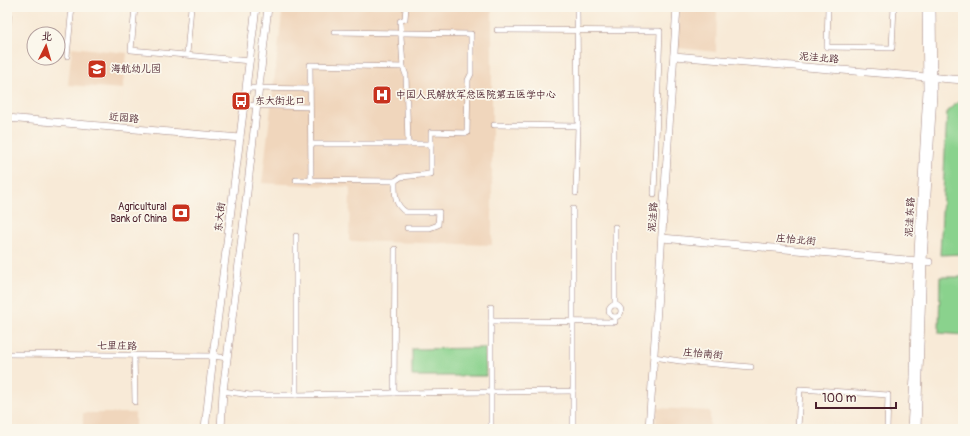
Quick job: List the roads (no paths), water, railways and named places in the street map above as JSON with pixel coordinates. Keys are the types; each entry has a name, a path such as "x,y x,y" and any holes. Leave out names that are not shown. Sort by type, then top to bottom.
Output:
{"main road":[{"path":"7,25 8,7"},
{"name":"东大街","path":"205,429 256,7"},
{"path":"220,429 223,391 268,7"},
{"name":"泥洼路","path":"649,429 677,7"},
{"name":"泥洼东路","path":"926,7 930,78"},
{"name":"泥洼东路","path":"918,429 932,7"},
{"name":"泥洼北路","path":"674,56 963,80"},
{"name":"近园路","path":"7,118 240,138"},
{"name":"庄怡北街","path":"662,238 923,261"},
{"name":"泥洼东路","path":"911,429 914,376 915,308 923,261"}],"street":[{"path":"67,56 72,7"},
{"path":"134,7 132,50 250,61"},
{"path":"187,54 191,7"},
{"path":"406,7 405,19 400,21 403,67 406,75 408,144"},
{"path":"576,193 578,126 577,7"},
{"path":"828,7 827,47 892,48 894,7"},
{"path":"497,30 660,31 654,194"},
{"path":"296,180 395,181 401,177 431,174 431,132 467,133 468,80 471,74 471,34 334,32"},
{"path":"311,181 310,65 403,67"},
{"path":"246,88 310,89"},
{"path":"244,105 310,108"},
{"path":"494,125 578,126"},
{"path":"311,144 431,144"},
{"path":"395,181 396,200 406,212 439,212 438,225 430,228 407,228"},
{"path":"573,209 573,429"},
{"path":"615,227 615,305"},
{"path":"296,236 296,395"},
{"path":"394,392 395,249"},
{"path":"615,305 620,307 620,315 615,317 610,316 608,312 610,306 615,305"},
{"path":"491,307 491,429"},
{"path":"491,321 615,322 615,317"},
{"name":"七里庄路","path":"7,354 213,356 227,358"},
{"path":"134,355 135,402"},
{"name":"庄怡南街","path":"654,357 680,361 751,367"},
{"path":"798,429 800,389 888,395 887,429"},
{"path":"223,391 250,395 296,395 394,392 573,391"}],"place":[{"name":"海航幼儿园","path":"97,69"},
{"name":"中国人民解放军总医院第五医学中心","path":"382,95"},
{"name":"东大街北口","path":"241,101"},
{"name":"Agricultural Bank of China","path":"181,213"}]}
